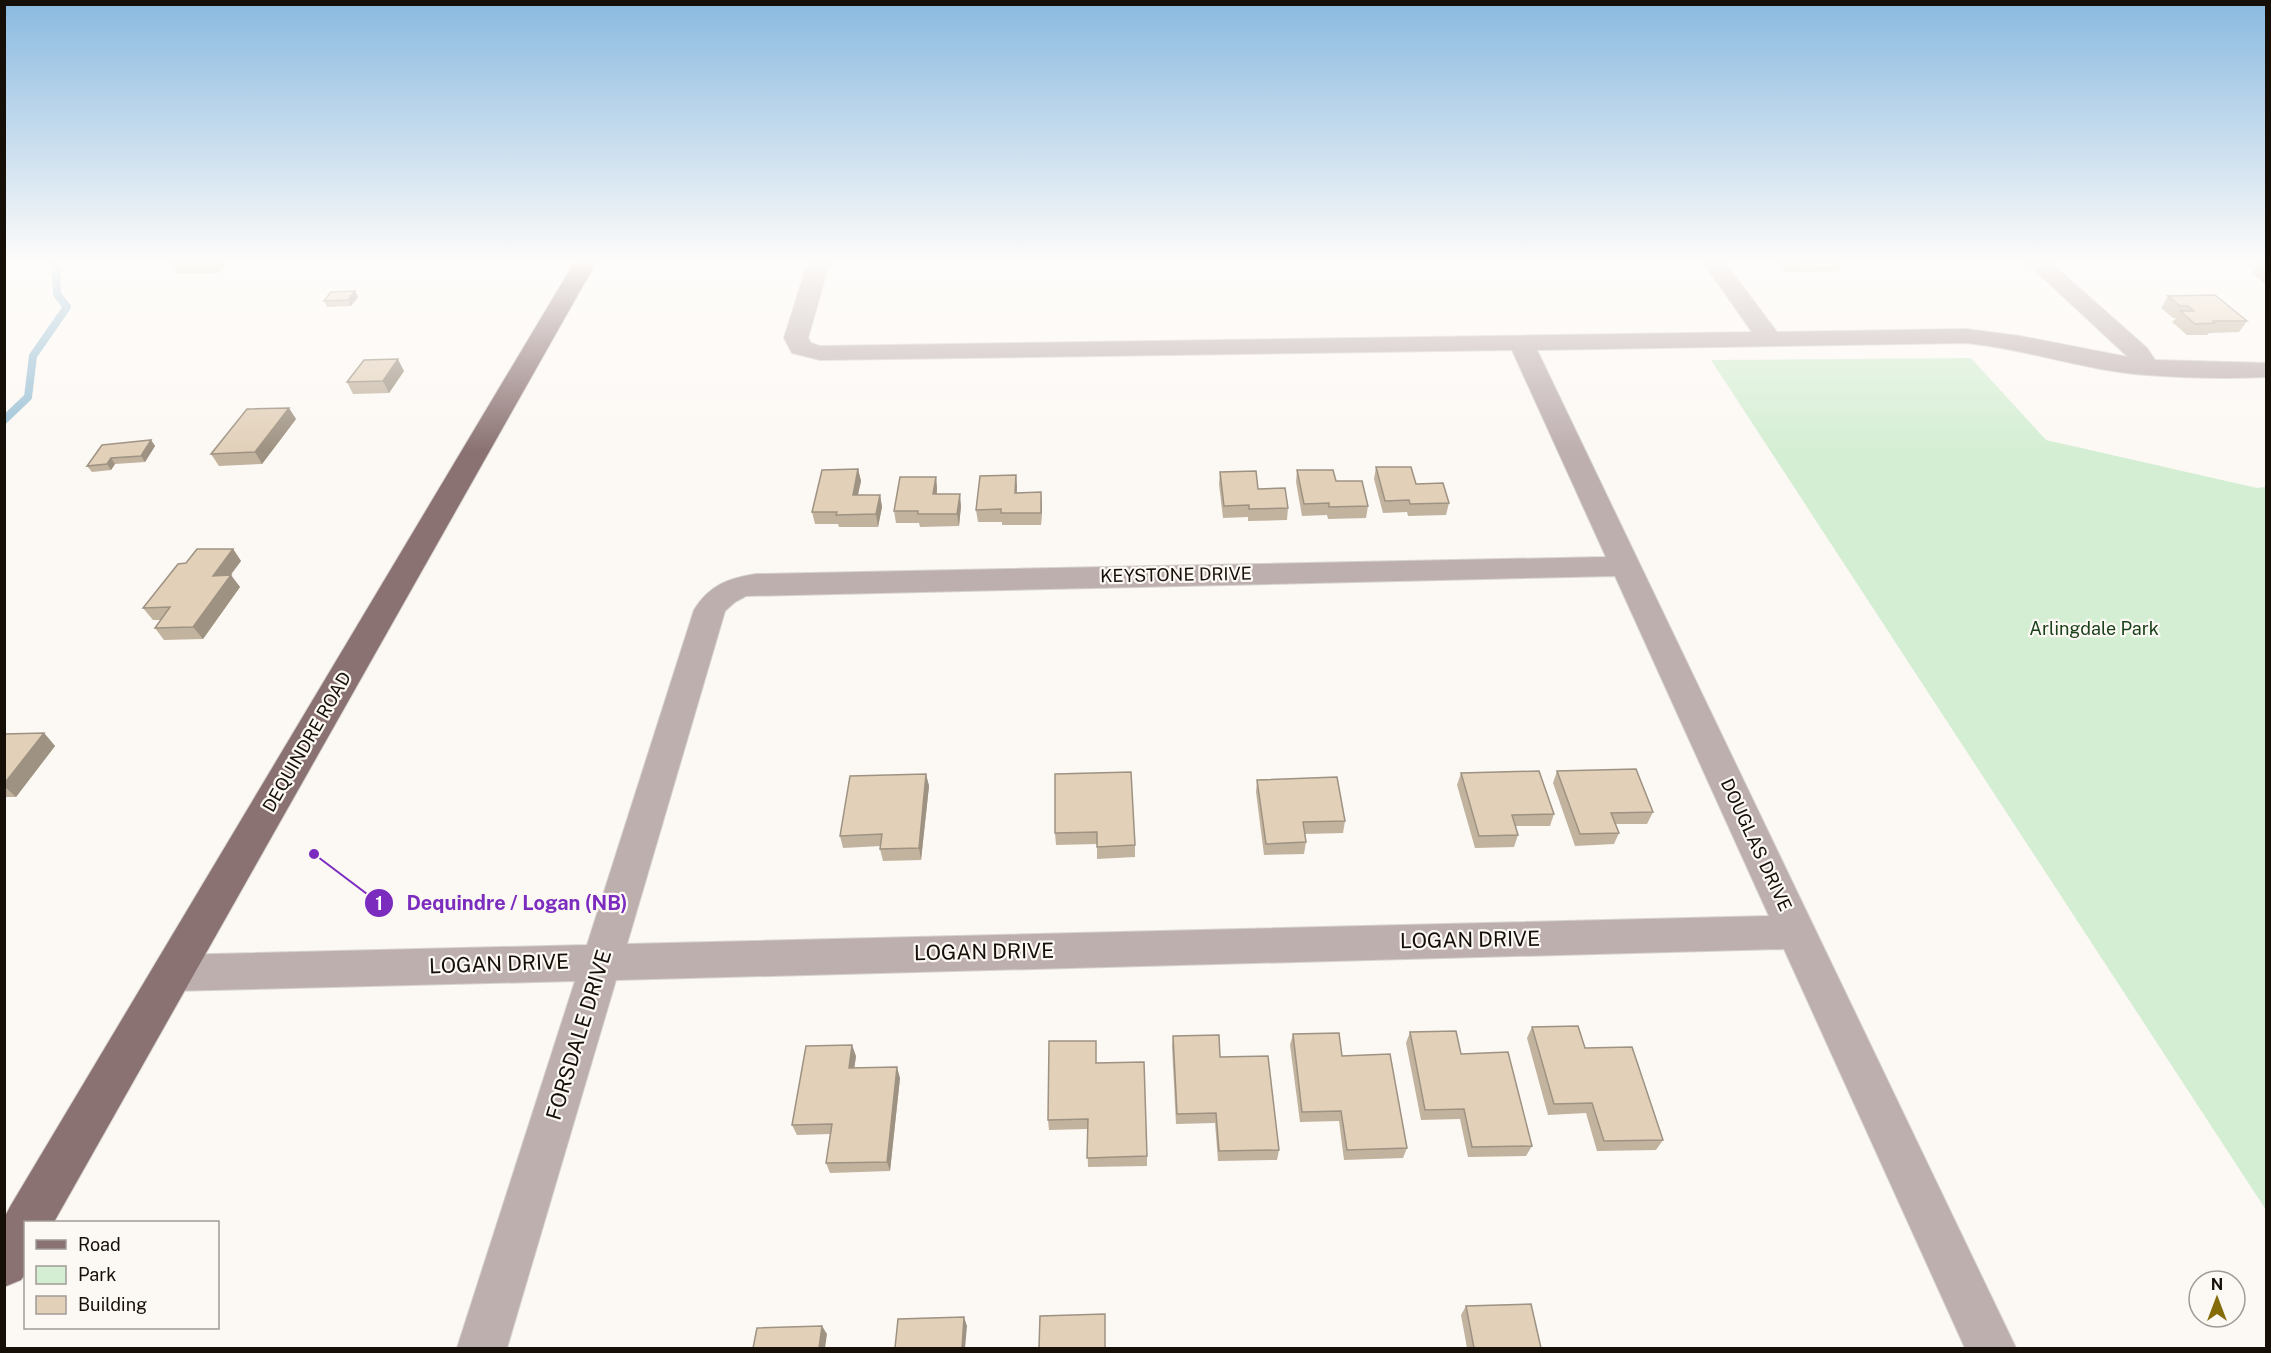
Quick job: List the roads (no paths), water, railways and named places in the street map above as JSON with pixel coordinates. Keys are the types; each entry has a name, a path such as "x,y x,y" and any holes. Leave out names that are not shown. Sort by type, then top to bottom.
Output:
{"main road":[{"name":"DEQUINDRE ROAD","path":"29,1221 549,324"},
{"path":"4,1263 24,1230"}],"street":[{"path":"800,324 796,338 801,348 820,353 1769,338 1990,337 2148,368 2185,371 2266,370"},
{"path":"1759,324 1769,338"},
{"path":"2106,324 2138,353 2148,368"},
{"name":"DOUGLAS DRIVE","path":"1521,342 1991,1348"},
{"name":"KEYSTONE DRIVE","path":"728,591 756,584 1626,566"},
{"name":"FORSDALE DRIVE","path":"482,1348 710,610 716,599 728,591"},
{"name":"LOGAN DRIVE","path":"172,973 1797,932"}],"waterway":[{"path":"4,420 28,397 33,356 55,324"}],"place":[{"name":"Dequindre / Logan (NB)","path":"314,854"}],"park label":[{"name":"Arlingdale Park","path":"2094,629"}]}
